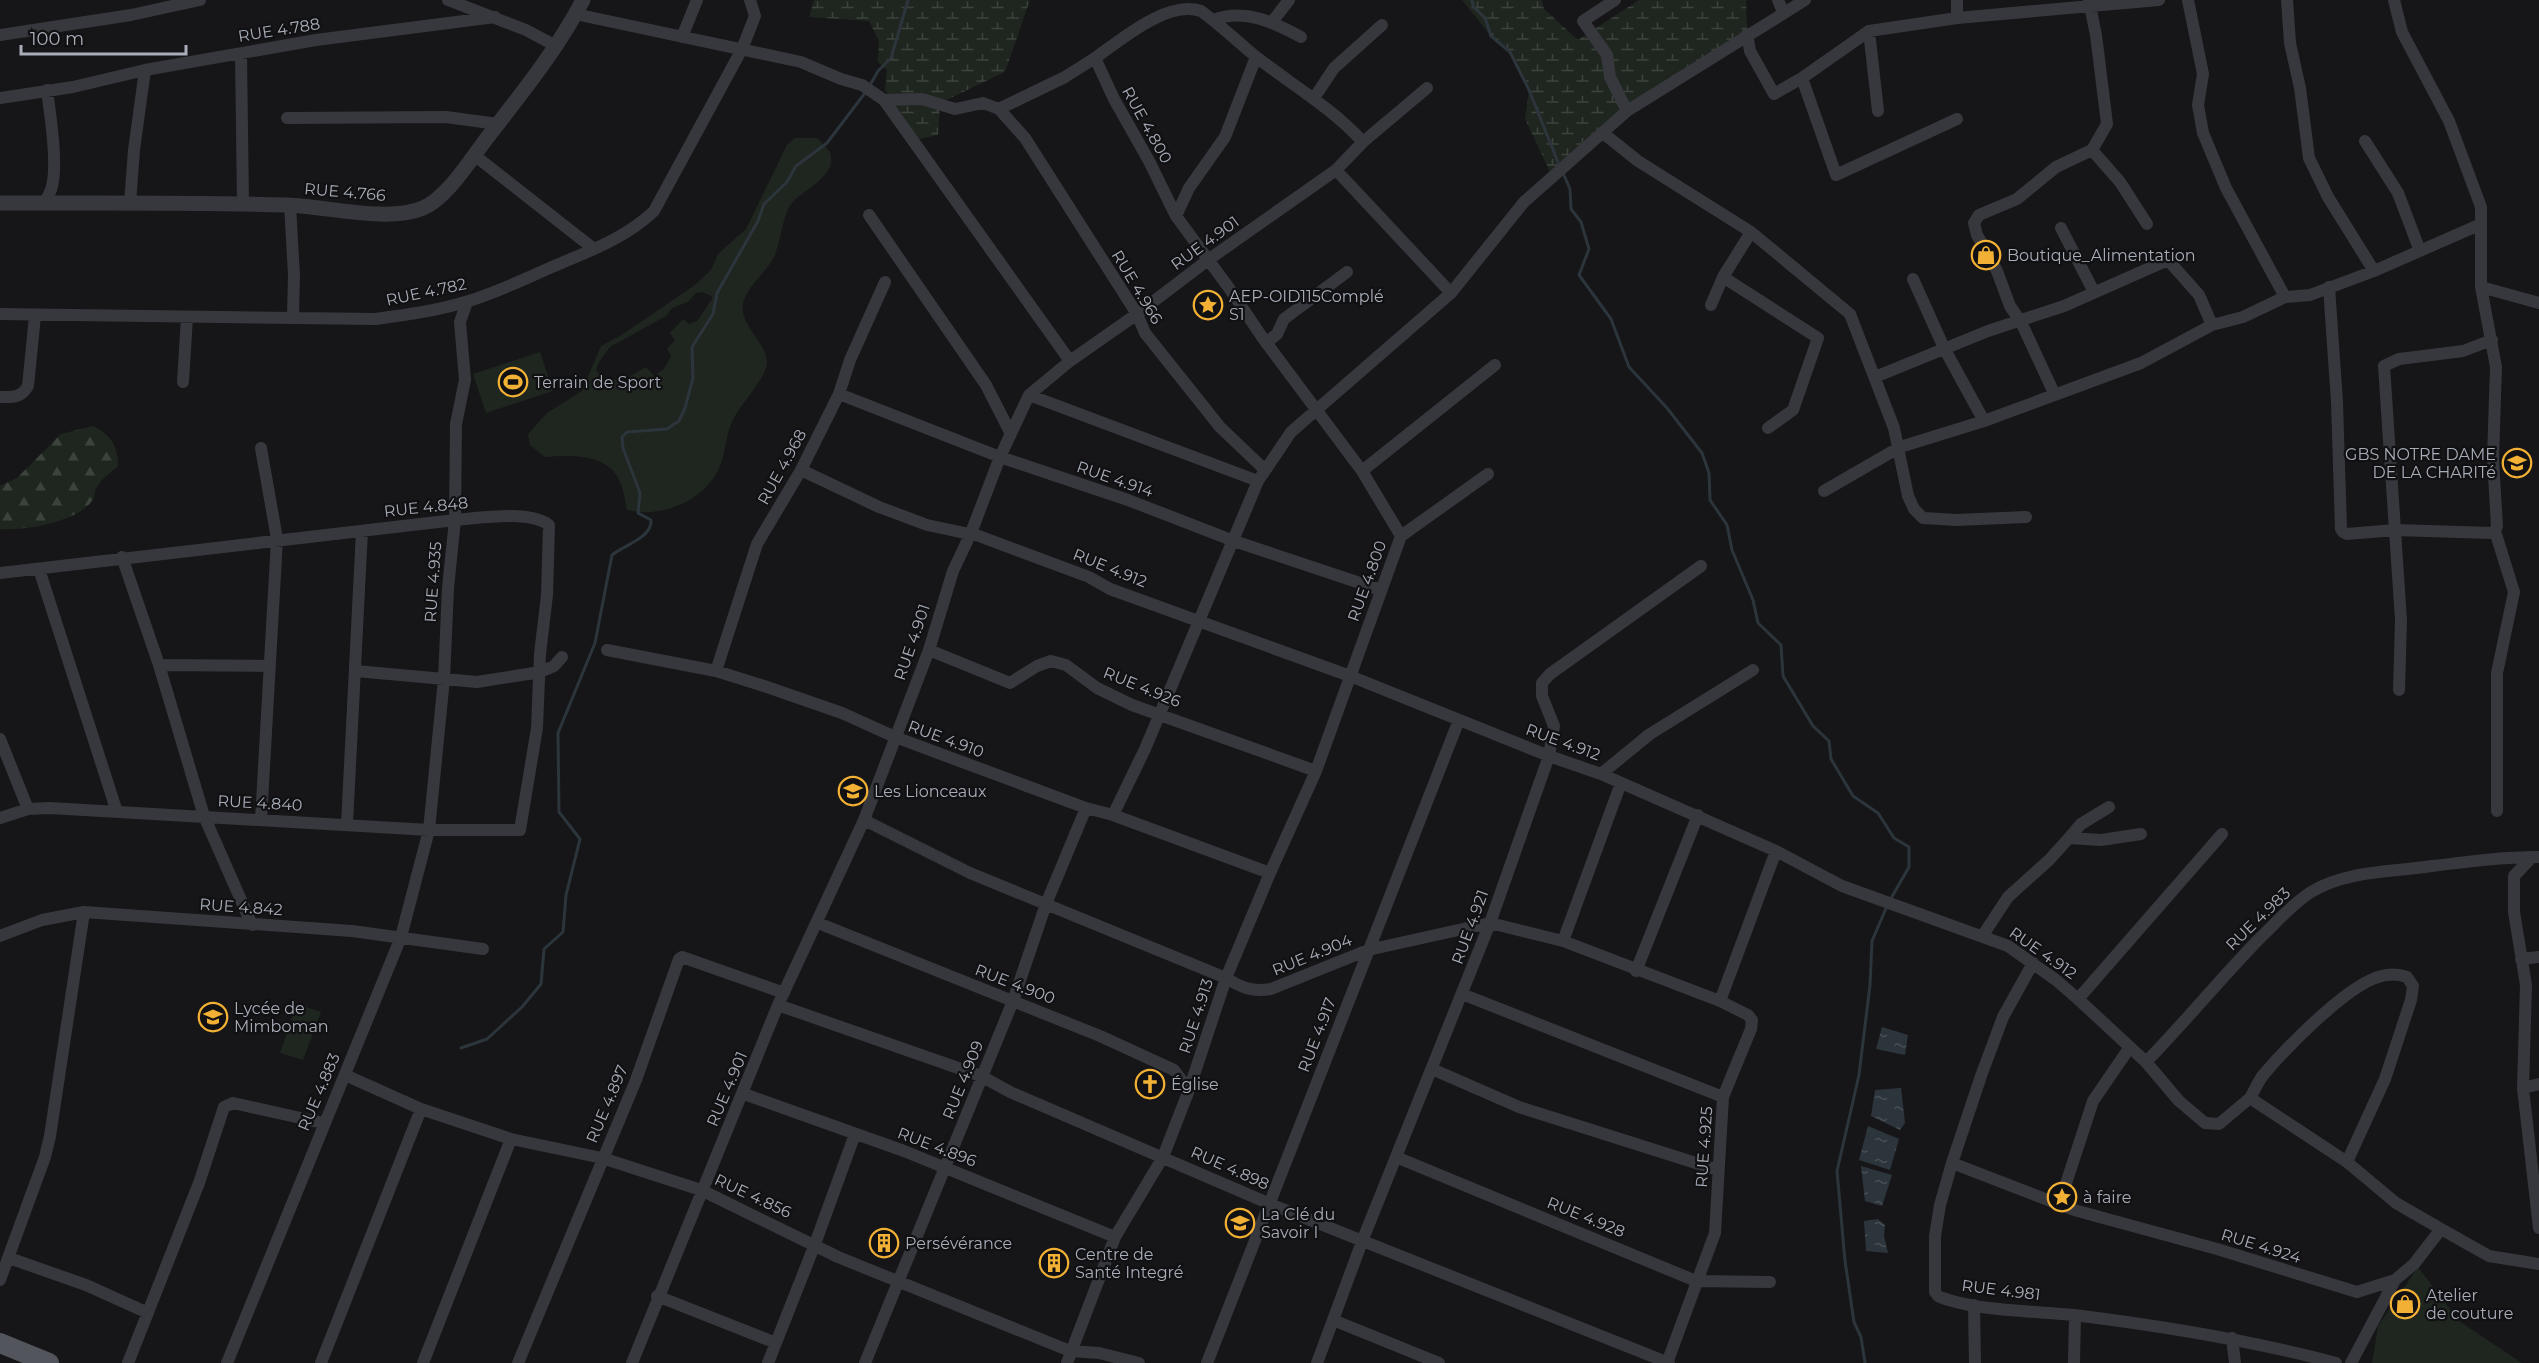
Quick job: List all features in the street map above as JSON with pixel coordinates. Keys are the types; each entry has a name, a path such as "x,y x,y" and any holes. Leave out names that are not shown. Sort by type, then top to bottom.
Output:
{"main road":[{"path":"0,1343 49,1363"},
{"path":"0,1357 15,1363"}],"street":[{"path":"0,35 130,15 200,0"},
{"path":"448,0 526,30 556,46"},
{"name":"RUE 4.766","path":"0,203 290,205 394,214 422,209 439,198 498,124 556,46 583,0"},
{"path":"682,37 697,0"},
{"name":"RUE 4.782","path":"0,314 293,316 375,319 467,302 594,249 638,226 654,211 742,49 755,16 750,0"},
{"path":"1272,22 1289,0"},
{"path":"1615,0 1583,21 1607,55 1610,77 1627,111"},
{"path":"1113,815 1160,714 1198,619 1261,475 1291,432 1451,293 1524,202 1627,111 1747,34 1781,6 1805,0"},
{"path":"1957,18 1958,0"},
{"path":"1747,34 1750,51 1774,94 1802,78 1869,31 1957,18 2089,4 2159,0"},
{"path":"2187,0 2203,76 2198,105 2202,133 2226,188 2285,297"},
{"path":"2287,0 2290,43 2300,88 2309,158 2328,198 2374,272"},
{"path":"2394,0 2402,32 2424,71 2453,132 2481,207 2481,287 2496,367 2493,459 2496,531 2514,592 2497,673 2497,811"},
{"path":"2054,393 2021,322 2010,306 1997,271 1977,235 1975,219 1992,208 2017,199 2056,167 2092,150 2108,124 2096,35 2089,4"},
{"path":"884,100 922,99 955,109 983,103 999,109 1065,77 1163,13 1177,8 1193,8 1213,20 1256,57 1314,98 1348,126 1363,142"},
{"path":"575,14 801,62 874,91 884,100 1070,361"},
{"path":"1213,20 1250,15 1272,22 1301,37"},
{"name":"RUE 4.788","path":"0,98 73,87 145,70 316,40 495,18"},
{"path":"1314,98 1334,68 1382,25"},
{"path":"1869,31 1878,111"},
{"path":"241,54 243,204"},
{"path":"1176,216 1189,188 1225,136 1256,57"},
{"name":"RUE 4.800","path":"1095,58 1176,216 1266,343 1362,471 1401,536 1350,676"},
{"path":"130,203 134,150 145,70"},
{"path":"1802,78 1836,175 1957,119"},
{"name":"RUE 4.901","path":"632,1363 657,1296 744,1094 778,1005 864,820 928,650 953,571 971,534 1010,432 1029,394 1070,361 1137,315 1208,260 1336,170 1363,142 1427,88"},
{"path":"44,203 52,186 53,169 47,90"},
{"name":"RUE 4.966","path":"999,109 1025,138 1137,315 1145,333 1261,475"},
{"path":"287,118 446,117 498,124"},
{"path":"1603,133 1638,161 1751,232 1850,315 1900,447 1903,478 1908,496 1914,509 1923,518 1956,520 2026,517"},
{"path":"2365,141 2398,193 2420,251"},
{"path":"2092,150 2121,182 2147,224"},
{"path":"474,155 594,249"},
{"path":"1336,170 1451,293"},
{"path":"290,205 294,275 293,316"},
{"path":"869,215 986,385 1010,432"},
{"path":"1824,491 1900,447 1984,420 2141,363 2212,325 2243,317 2285,297 2310,295 2374,272 2480,225"},
{"path":"2061,228 2094,292"},
{"path":"1711,305 1723,277 1751,232"},
{"path":"1875,378 1988,331 2064,306 2168,260 2199,295 2212,325"},
{"path":"1266,343 1277,334 1284,319 1347,272"},
{"path":"1723,277 1818,338 1793,410 1768,428"},
{"path":"1913,279 1944,348 1984,420"},
{"name":"RUE 4.968","path":"717,671 757,544 801,470 839,394 850,360 885,282"},
{"path":"2329,287 2337,402 2341,529 2348,534 2394,530 2491,533 2496,531"},
{"path":"2481,287 2539,303"},
{"name":"RUE 4.935","path":"429,830 444,678 448,588 455,520 456,424 465,380 460,322 467,302"},
{"path":"0,397 16,397 24,393 28,386 35,316"},
{"path":"183,382 187,317"},
{"path":"2399,690 2401,620 2384,366 2399,359 2463,351 2492,340"},
{"path":"1362,471 1495,365"},
{"name":"RUE 4.914","path":"839,394 1000,457 1128,500 1234,541 1381,590"},
{"path":"1029,394 1261,475"},
{"path":"261,448 277,539 261,819"},
{"name":"RUE 4.912","path":"801,470 879,507 927,525 971,534 1089,577 1110,589 1350,676 1548,756 1601,774 1776,851 1842,886 1937,922 1983,935 2008,946 2078,999 2146,1062 2179,1101 2205,1123 2219,1124 2250,1098 2263,1076 2314,1023 2346,996 2374,978 2391,974 2407,977 2413,987 2411,1000 2385,1079 2347,1162"},
{"path":"1401,536 1488,474"},
{"name":"RUE 4.848","path":"0,573 455,520 519,517 541,519 549,525 548,595 540,654 537,728 520,831"},
{"path":"347,824 362,531"},
{"path":"122,557 159,665 204,816 252,925"},
{"name":"RUE 4.921","path":"1317,1363 1363,1239 1490,923 1548,756 1555,733 1542,696 1542,683 1550,674 1701,566"},
{"path":"39,569 117,812"},
{"name":"RUE 4.910","path":"607,650 717,671 842,713 895,737 1269,873"},
{"name":"RUE 4.926","path":"928,650 1010,683 1037,666 1051,662 1066,665 1097,688 1132,705 1316,771"},
{"path":"356,671 477,682 540,672 554,666 562,657"},
{"path":"159,665 270,666"},
{"path":"1601,774 1650,734 1753,670"},
{"name":"RUE 4.913","path":"1068,1357 1115,1237 1163,1157 1189,1090 1226,978 1269,873 1316,771 1350,676"},
{"name":"RUE 4.917","path":"1207,1363 1459,720"},
{"path":"0,739 28,809"},
{"path":"1563,941 1621,783"},
{"path":"1983,935 2008,897 2049,860 2081,824 2109,807"},
{"name":"RUE 4.909","path":"865,1363 1013,1001 1046,904 1086,808"},
{"name":"RUE 4.840","path":"0,818 28,809 204,816 429,830 520,831"},
{"path":"1636,970 1698,815"},
{"name":"RUE 4.904","path":"864,820 970,873 1226,978 1245,989 1257,991 1271,989 1368,950 1490,923 1563,941 1720,1001"},
{"name":"RUE 4.883","path":"226,1363 401,937 429,830"},
{"path":"2069,838 2101,840 2141,834"},
{"path":"2078,999 2222,834"},
{"path":"1720,1001 1776,851"},
{"path":"2536,857 2514,876 2514,912 2526,985 2523,1088 2539,1228"},
{"name":"RUE 4.983","path":"2146,1062 2187,1020 2225,974 2286,913 2311,892 2326,885 2364,875 2489,858 2536,857"},
{"path":"0,1281 45,1157 50,1136 84,912"},
{"name":"RUE 4.842","path":"0,936 42,920 84,912 352,931 483,949"},
{"name":"RUE 4.900","path":"818,923 1013,1001 1174,1070 1189,1090"},
{"path":"2521,959 2539,957"},
{"name":"RUE 4.897","path":"518,1363 636,1080 680,958 784,993"},
{"name":"RUE 4.981","path":"2033,963 2003,1017 1952,1163 1940,1205 1935,1236 1935,1292 1943,1298 1974,1305 2074,1315 2232,1338 2336,1363"},
{"path":"1462,994 1723,1097"},
{"name":"RUE 4.925","path":"1667,1363 1715,1233 1723,1097 1751,1029 1752,1020 1748,1015 1720,1001"},
{"name":"RUE 4.898","path":"778,1005 981,1076 1010,1092 1269,1204 1363,1239 1667,1363"},
{"path":"2059,1205 2093,1101 2130,1047"},
{"path":"1432,1069 1519,1107 1718,1170"},
{"name":"RUE 4.856","path":"345,1075 421,1109 511,1139 602,1158 701,1191 838,1257 1068,1357 1099,1353 1139,1363"},
{"path":"2523,1088 2539,1084"},
{"name":"RUE 4.896","path":"744,1094 946,1168 1115,1237"},
{"path":"2250,1098 2347,1162 2396,1203 2441,1229 2489,1256 2539,1264"},
{"path":"129,1363 199,1183 224,1107 233,1103 323,1123"},
{"path":"321,1363 421,1109"},
{"path":"768,1363 855,1134"},
{"path":"423,1363 511,1139"},
{"name":"RUE 4.928","path":"1396,1157 1696,1281 1770,1282"},
{"name":"RUE 4.924","path":"1952,1163 2059,1205 2357,1292 2396,1280 2414,1264 2441,1229"},
{"path":"9,1258 86,1285 148,1313"},
{"path":"2351,1363 2396,1280"},
{"path":"657,1296 776,1343"},
{"path":"1974,1305 1975,1363"},
{"path":"2074,1315 2074,1363"},
{"path":"1333,1320 1439,1363"},
{"path":"2232,1338 2235,1363"}],"green space":[{"path":"814,0 1030,0 1005,72 940,103 938,135 918,139 885,90 887,70 878,62 879,41 869,21 809,17"},
{"path":"1462,0 1542,0 1544,9 1578,40 1639,0 1746,0 1747,34 1604,134 1553,178 1525,119 1529,90 1510,52 1491,36"},
{"path":"795,138 817,138 828,149 831,159 830,167 819,181 792,203 773,259 744,300 744,316 765,354 766,368 735,416 729,429 721,463 715,476 706,487 695,496 669,509 655,512 627,510 620,482 607,466 598,461 577,456 545,457 530,445 528,434 547,413 582,391 601,346 620,336 695,285 711,270 718,254 746,229 787,145","holes":["702,292 712,296 697,321 689,324 683,319 670,333 675,340 667,349 671,356 664,369 654,376 646,367 627,378 624,374 608,384 596,370 610,347 666,316 672,308 688,302 696,293"]},
{"name":"Terrain de Sport","path":"540,352 553,391 486,413 473,374"},
{"path":"93,426 109,437 117,453 118,466 100,482 95,490 94,498 87,506 77,513 51,523 0,529 0,486 17,478 61,434"},
{"path":"297,1004 321,1012 303,1060 280,1053"},
{"path":"2418,1267 2459,1321 2522,1363 2372,1363 2378,1326"}],"water":[{"path":"1882,1027 1908,1035 1905,1055 1876,1049"},
{"path":"1901,1088 1905,1123 1900,1130 1871,1116 1875,1090"},
{"path":"1868,1126 1899,1139 1890,1170 1859,1160"},
{"path":"1861,1166 1892,1175 1882,1206 1865,1201"},
{"path":"1878,1219 1885,1225 1884,1236 1888,1253 1866,1251 1864,1221"}],"waterway":[{"path":"869,87 878,71 891,58 908,0"},
{"path":"1472,0 1473,6 1485,18 1491,36 1510,52 1529,90 1560,167"},
{"path":"461,1048 487,1039 522,1007 541,984 544,949 563,932 566,895 580,839 559,812 558,733 595,643 612,555 647,532 651,520 638,513 640,493 623,448 622,437 627,432 667,429 679,421 693,378 692,347 713,314 717,293 758,221 764,204 787,182 796,166 827,143 865,93"},
{"path":"1563,173 1570,189 1571,209 1581,222 1589,249 1579,275 1611,319 1629,367 1667,408 1702,453 1709,473 1710,500 1727,525 1732,550 1753,600 1758,623 1781,645 1783,676 1813,726 1829,741 1831,759 1853,796 1878,813 1894,838 1909,847 1909,867 1890,900"},
{"path":"1865,1363 1861,1337 1854,1322 1845,1261 1837,1171 1859,1075 1870,985 1872,941 1887,906"}],"place":[{"name":"Boutique_Alimentation","path":"1986,255"},
{"name":"AEP-OID115Complé S1","path":"1208,305"},
{"name":"Terrain de Sport","path":"513,382"},
{"name":"GBS NOTRE DAME DE LA CHARITé","path":"2517,463"},
{"name":"Les Lionceaux","path":"853,791"},
{"name":"Lycée de Mimboman","path":"213,1017"},
{"name":"Église","path":"1150,1084"},
{"name":"à faire","path":"2062,1197"},
{"name":"La Clé du Savoir I","path":"1240,1223"},
{"name":"Persévérance","path":"884,1243"},
{"name":"Centre de Santé Integré","path":"1054,1263"},
{"name":"Atelier de couture","path":"2405,1304"}]}
